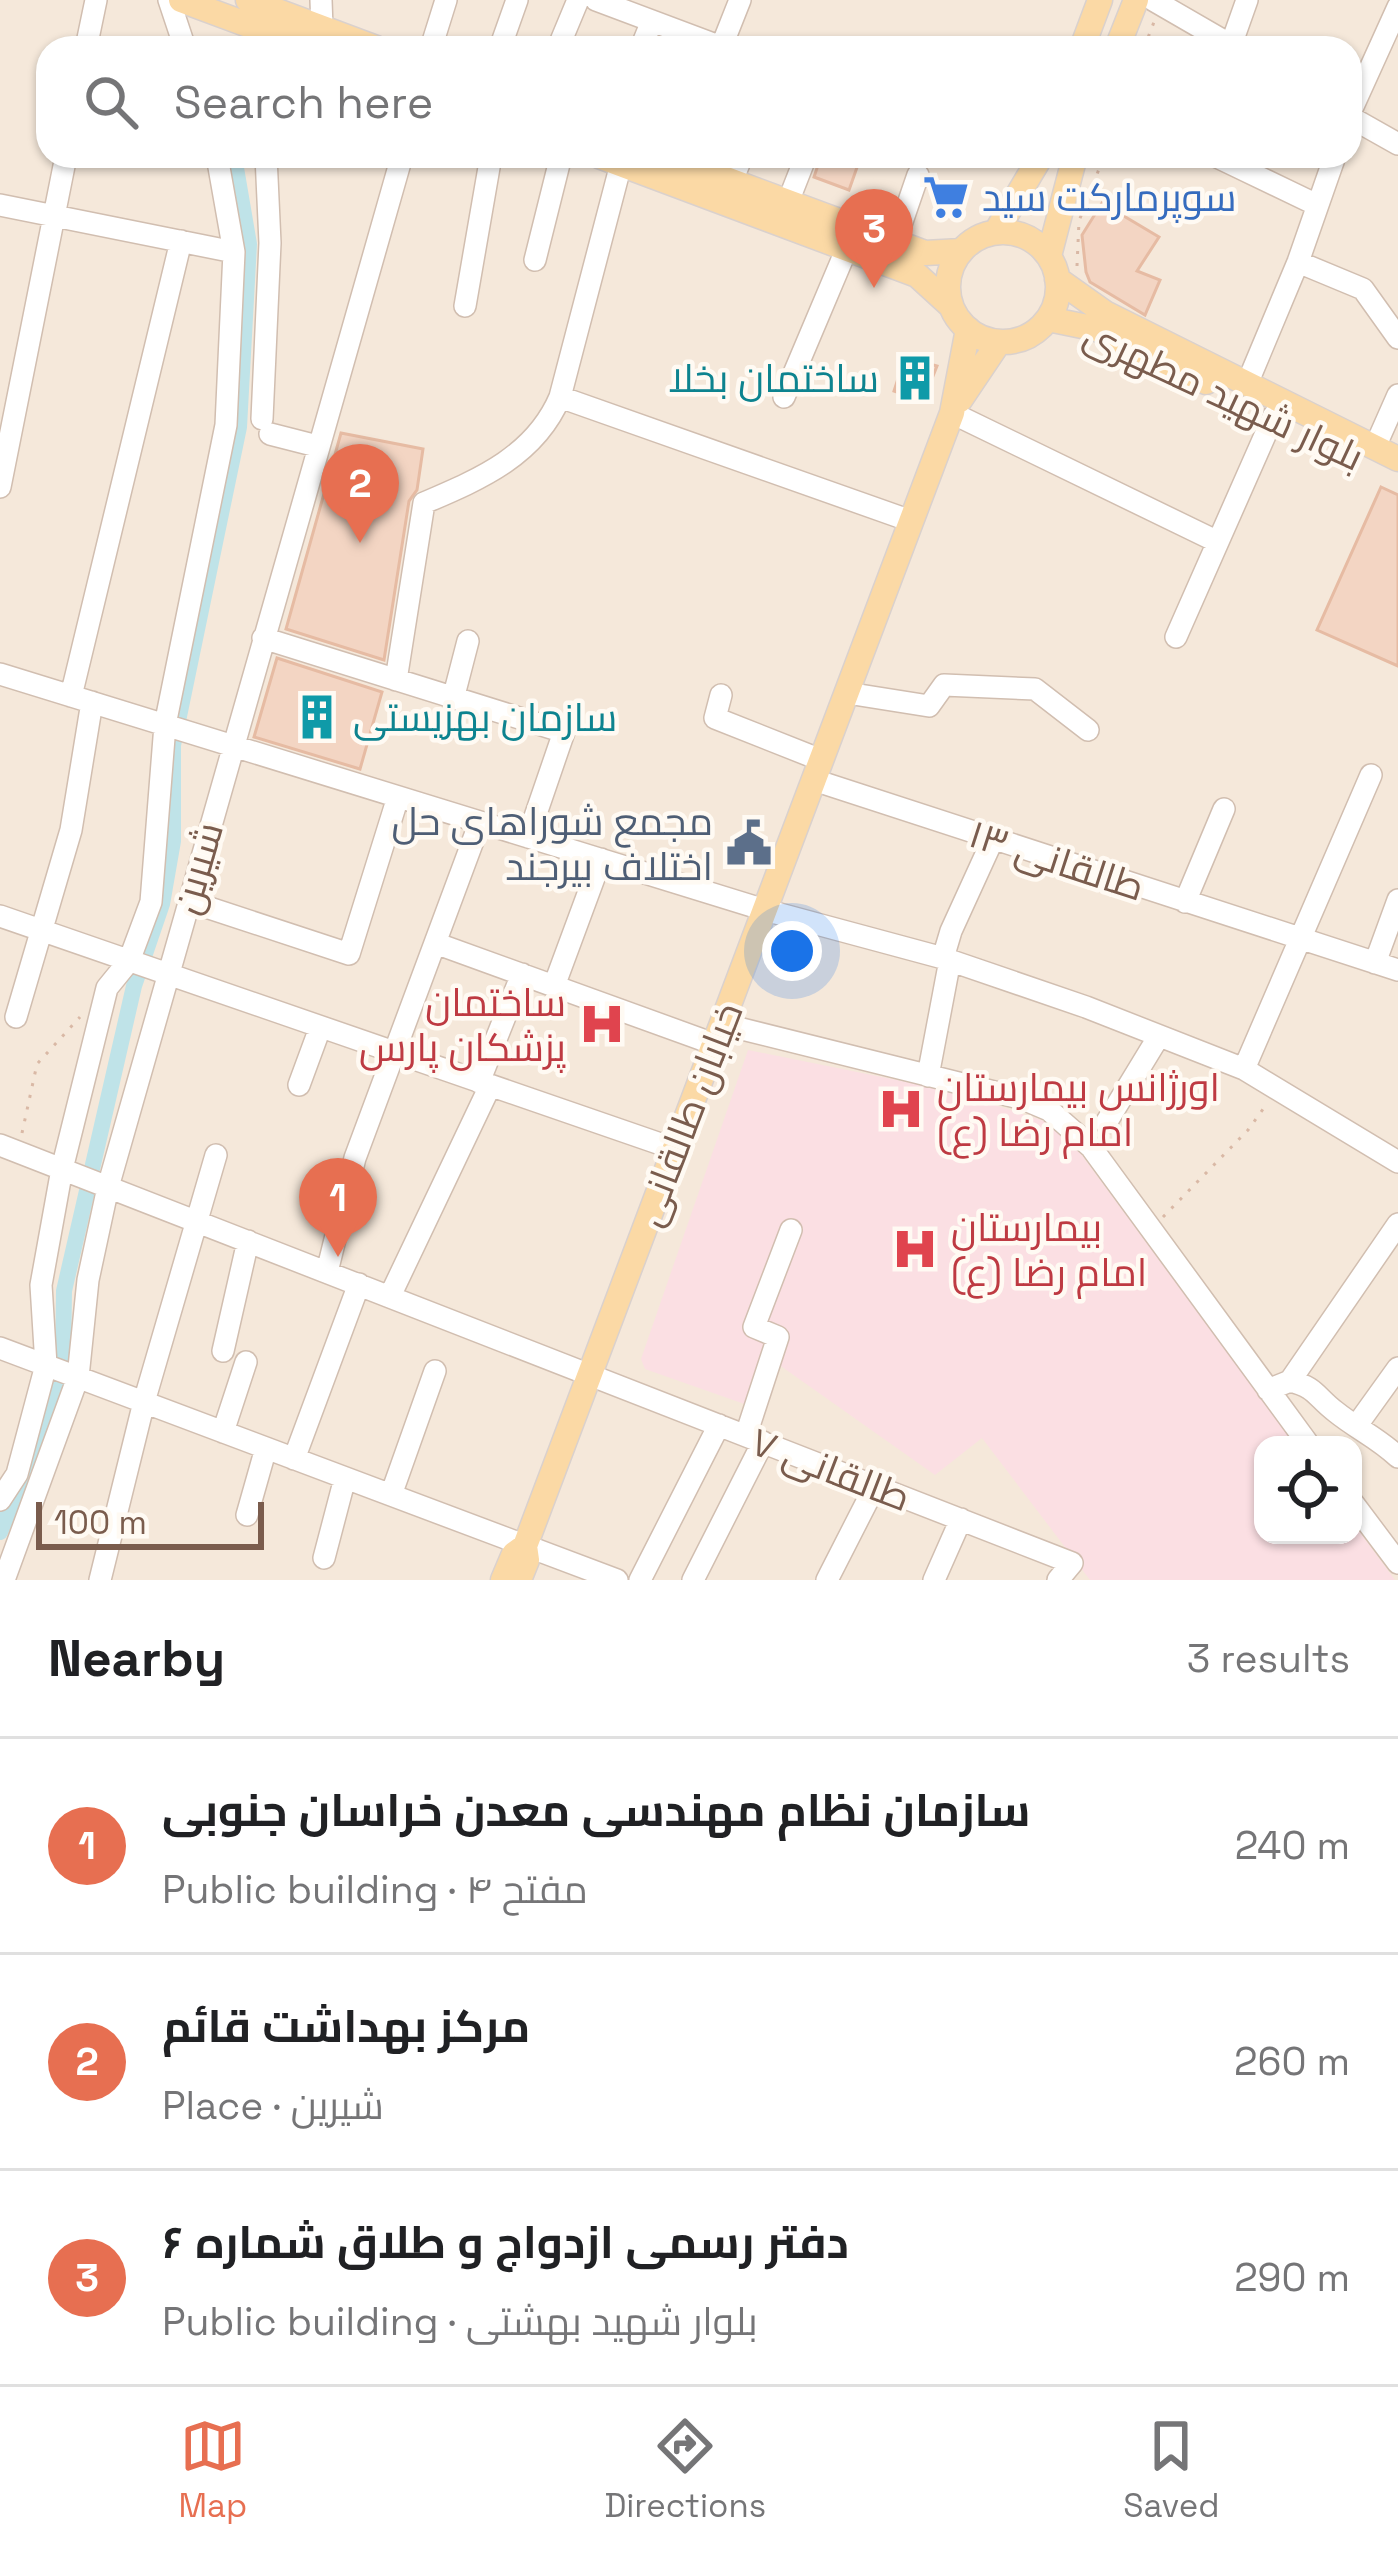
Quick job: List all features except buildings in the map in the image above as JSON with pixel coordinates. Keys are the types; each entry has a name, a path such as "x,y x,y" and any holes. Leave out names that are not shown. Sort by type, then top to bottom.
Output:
{"main road":[{"path":"181,0 254,36"},
{"path":"248,0 312,36"},
{"path":"1086,36 1100,0"},
{"path":"1126,36 1150,2"},
{"path":"632,168 916,275 951,306 968,329 999,342 1026,337 1048,319 1054,306 1073,168"},
{"path":"699,168 925,254 961,251"},
{"path":"996,232 1035,168"},
{"path":"951,306 949,277 961,251 996,232 1026,236 1061,275"},
{"name":"بلوار شهید مطهری","path":"1061,275 1105,313 1386,453"},
{"name":"بلوار شهید مطهری","path":"1048,319 1097,329 1398,476"},
{"path":"952,412 968,329"},
{"path":"952,412 999,342"},
{"name":"خیابان طالقانی","path":"525,1546 952,412"},
{"path":"503,1580 514,1554 525,1546 527,1559 519,1580"}],"street":[{"path":"88,36 96,0"},
{"path":"169,0 181,36"},
{"path":"316,36 321,0"},
{"path":"435,36 446,0"},
{"path":"504,36 517,0"},
{"path":"563,36 578,0"},
{"path":"596,0 691,36"},
{"path":"726,36 740,0"},
{"path":"1236,36 1247,0"},
{"path":"1150,2 1212,36"},
{"path":"1362,88 1398,7"},
{"path":"645,36 652,21"},
{"path":"1362,122 1398,144"},
{"path":"0,487 64,168"},
{"path":"0,1500 17,1474 46,1365 40,1285 62,1169 107,988 128,962 151,902 165,724 226,425 234,252 219,168"},
{"path":"267,168 270,243 266,426 317,446"},
{"name":"شیرین","path":"4,1580 78,1377 88,1280 108,1187 398,168"},
{"path":"465,306 489,168"},
{"path":"535,260 558,168"},
{"path":"396,680 424,503 481,478 527,448 549,423 560,397 608,168"},
{"path":"732,181 737,168"},
{"path":"788,202 801,168"},
{"path":"1240,168 1318,206"},
{"path":"1247,384 1331,168"},
{"path":"895,242 918,176"},
{"path":"0,205 234,252"},
{"path":"16,1017 71,830 82,699 126,469 182,241"},
{"path":"784,398 847,248"},
{"path":"1298,262 1364,289 1398,338"},
{"path":"1386,453 1398,395"},
{"path":"560,397 911,521"},
{"path":"952,412 1218,542"},
{"path":"1176,638 1274,416"},
{"path":"262,638 564,732 528,837"},
{"path":"453,699 468,641"},
{"path":"0,674 765,910 947,959 1244,1069 1398,1162"},
{"path":"847,693 928,706 944,685 1035,689 1088,730"},
{"name":"طالقانی ۱۳","path":"721,695 715,718 818,770 993,839 1398,970"},
{"path":"1244,1069 1371,775"},
{"path":"188,901 349,954 398,797"},
{"path":"1185,902 1224,808"},
{"path":"327,1272 356,1158 480,822"},
{"path":"928,1076 951,931 993,839"},
{"path":"554,986 601,860"},
{"path":"1375,963 1398,900"},
{"path":"0,916 674,1149"},
{"path":"435,943 554,986 718,1034 928,1076 1049,1110 1091,1147 1151,1229 1279,1385 1305,1436"},
{"path":"390,1296 485,1084 522,974"},
{"path":"299,1085 320,1028"},
{"path":"1106,1123 1159,1036"},
{"name":"طالقانی ۷","path":"9,1149 961,1520 1065,1572"},
{"path":"100,1580 144,1402 216,1155"},
{"path":"1279,1385 1398,1224"},
{"path":"693,1580 754,1438 778,1337 754,1327 791,1230"},
{"path":"223,1352 248,1241"},
{"path":"295,1459 359,1284"},
{"path":"0,1348 617,1580"},
{"path":"223,1432 247,1362"},
{"path":"1357,1425 1398,1368"},
{"path":"391,1495 435,1371"},
{"path":"1279,1385 1309,1385 1335,1412 1376,1435 1398,1457"},
{"path":"640,1580 718,1424"},
{"path":"247,1515 266,1448"},
{"path":"324,1558 345,1478"},
{"path":"827,1580 875,1486"},
{"path":"1362,1515 1398,1563"},
{"path":"934,1580 961,1520"}],"path":[{"path":"1146,36 1150,2"},
{"path":"1061,275 1099,168"},
{"path":"9,1149 37,1064 79,1018"},
{"path":"1151,1229 1248,1130 1278,1089"}],"shaded area":[{"path":"0,0 1398,0 1398,1580 0,1580"},
{"name":"بیمارستان امام رضا (ع)","path":"748,1050 951,1091 1044,1121 1072,1142 1289,1436 1254,1436 1254,1544 1362,1544 1362,1535 1395,1580 1090,1580 982,1438 935,1475 768,1357 750,1406 645,1369 641,1359"}],"waterway":[{"path":"0,1532 50,1416 63,1361 64,1291 134,986 162,904 173,841 173,745 239,427 249,244 236,168"}],"place":[{"name":"سوپرمارکت سید","path":"946,197"},
{"name":"دفتر رسمی ازدواج و طلاق شماره ۶","path":"874,288"},
{"name":"ساختمان بخلا","path":"915,378"},
{"name":"مرکز بهداشت قائم","path":"360,543"},
{"name":"سازمان بهزیستی","path":"317,717"},
{"name":"مجمع شوراهای حل اختلاف بیرجند","path":"749,843"},
{"name":"ساختمان پزشکان پارس","path":"602,1024"},
{"name":"اورژانس بیمارستان امام رضا (ع)","path":"901,1109"},
{"name":"بیمارستان امام رضا (ع)","path":"915,1249"},
{"name":"سازمان نظام مهندسی معدن خراسان جنوبی","path":"338,1257"}]}
